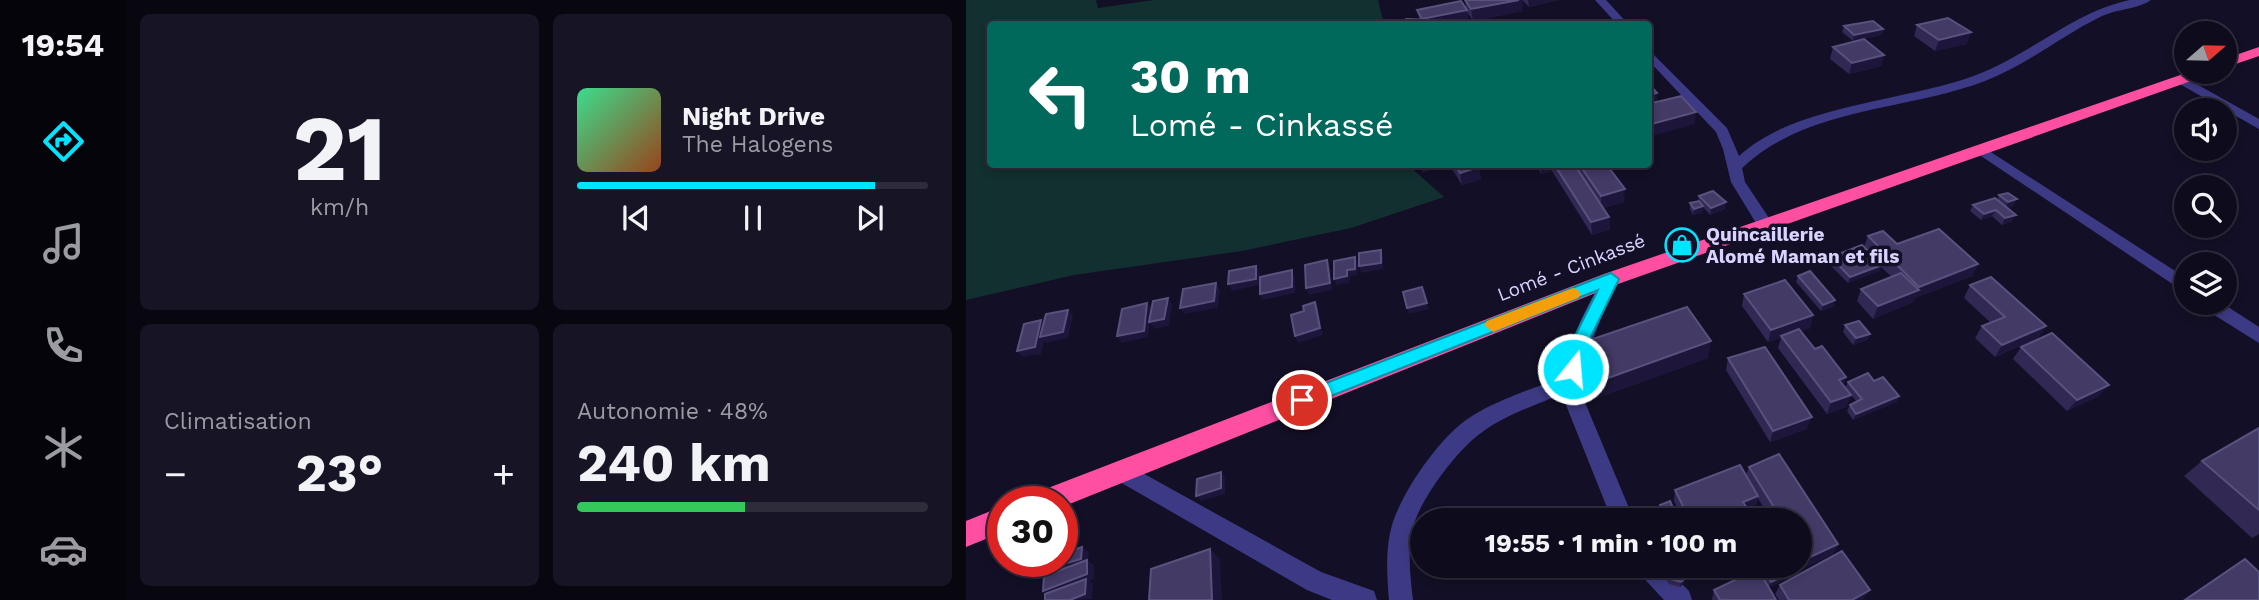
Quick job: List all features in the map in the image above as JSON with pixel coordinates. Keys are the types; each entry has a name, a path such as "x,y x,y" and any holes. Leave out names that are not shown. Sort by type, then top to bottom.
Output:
{"highway":[{"path":"2237,59 2259,51"},
{"name":"Lomé - Cinkassé","path":"1078,488 1611,279 2174,83"},
{"path":"966,534 987,525"}],"street":[{"path":"1600,0 1620,21"},
{"path":"1735,167 1743,156 1782,134 1840,115 1919,97 1978,79 2022,60 2105,10 2146,0"},
{"path":"1652,56 1721,131 1738,182 1765,224"},
{"path":"2189,84 2259,125"},
{"path":"1983,151 2174,279"},
{"path":"1611,279 1583,336 1572,382 1574,400 1618,508"},
{"path":"2227,315 2259,336"},
{"path":"1401,600 1397,563 1404,523 1450,448 1472,427 1517,404 1572,382"},
{"path":"1121,471 1315,582 1365,600"},
{"path":"1660,578 1681,600"}],"green space":[{"path":"966,0 1096,0 1098,8 1154,0 1378,0 1383,21 987,21 987,168 1411,168 1444,197 1351,228 1242,251 1074,275 966,300"}],"building":[{"path":"1465,0 1519,0 1471,9"},
{"path":"1461,1 1467,10 1422,19 1417,10"},
{"path":"1948,18 1971,32 1939,40 1917,25"},
{"path":"1406,19 1428,20 1427,21 1405,21"},
{"path":"1873,21 1883,29 1854,35 1844,26"},
{"path":"1864,39 1884,55 1852,63 1833,47"},
{"path":"1681,96 1696,112 1652,124 1652,103"},
{"path":"1457,168 1476,168 1460,173"},
{"path":"1557,168 1577,168 1609,217 1591,222"},
{"path":"1582,168 1609,168 1625,189 1601,196"},
{"path":"1713,191 1726,202 1711,208 1699,196"},
{"path":"2008,193 2017,199 2008,202 1999,195"},
{"path":"1995,198 2016,215 2005,218 1996,210 1984,214 1973,205"},
{"path":"1699,201 1703,206 1694,209 1690,203"},
{"path":"1939,229 1978,264 1919,287 1868,236 1883,231 1897,244"},
{"path":"1862,245 1882,265 1850,277 1831,257"},
{"path":"1381,250 1381,263 1359,266 1359,253"},
{"path":"1355,257 1355,269 1347,270 1347,276 1334,279 1334,261"},
{"path":"1327,260 1330,283 1306,288 1305,265"},
{"path":"1256,266 1256,279 1228,284 1229,271"},
{"path":"1292,270 1292,287 1260,294 1260,277"},
{"path":"1810,271 1835,300 1823,305 1798,276"},
{"path":"1901,273 1919,290 1878,306 1861,289"},
{"path":"1991,277 2046,326 2002,345 1982,326 2005,317 1970,285"},
{"path":"1785,280 1813,315 1771,330 1744,294"},
{"path":"1216,283 1214,301 1180,308 1183,289"},
{"path":"1422,287 1427,303 1407,308 1403,292"},
{"path":"1168,298 1164,319 1149,322 1153,301"},
{"path":"1315,302 1320,328 1295,336 1291,315 1304,311 1303,306"},
{"path":"1147,303 1144,331 1117,336 1122,309"},
{"path":"1687,307 1711,341 1597,382 1578,344"},
{"path":"1068,310 1063,332 1040,337 1046,314"},
{"path":"1041,320 1035,347 1017,351 1024,324"},
{"path":"1859,321 1870,334 1856,338 1845,325"},
{"path":"1799,329 1815,349 1822,346 1846,377 1839,380 1851,395 1831,402 1781,336"},
{"path":"2052,333 2109,385 2077,400 2021,347"},
{"path":"1765,347 1812,417 1773,431 1728,358"},
{"path":"1868,373 1874,381 1883,377 1899,396 1856,414 1850,405 1862,399 1848,382"},
{"path":"2259,428 2259,510 2202,461"},
{"path":"1779,454 1838,544 1812,556 1812,508 1775,508 1749,467"},
{"path":"1740,465 1758,496 1743,502 1747,508 1684,508 1675,490"},
{"path":"1221,472 1221,488 1196,496 1197,479"},
{"path":"1670,501 1673,508 1661,508 1660,505"},
{"path":"1082,547 1081,559 1078,560 1078,548"},
{"path":"1210,549 1212,600 1149,600 1151,569"},
{"path":"1842,551 1870,590 1852,600 1789,600 1780,585 1793,578 1812,578 1812,567"},
{"path":"2245,559 2259,572 2259,600 2185,600"},
{"path":"1087,560 1087,574 1043,591 1044,577 1078,577 1078,563"},
{"path":"1669,578 1685,578 1681,582"},
{"path":"1739,578 1763,578 1776,600 1720,600 1714,590"},
{"path":"1086,579 1085,594 1070,600 1045,600 1045,594"}],"slow traffic":[{"path":"1493,325 1573,294"}],"place":[{"name":"Quincaillerie Alomé Maman et fils","path":"1682,245"}],"route":[{"path":"1302,400 1611,279 1583,336 1573,369"}]}
